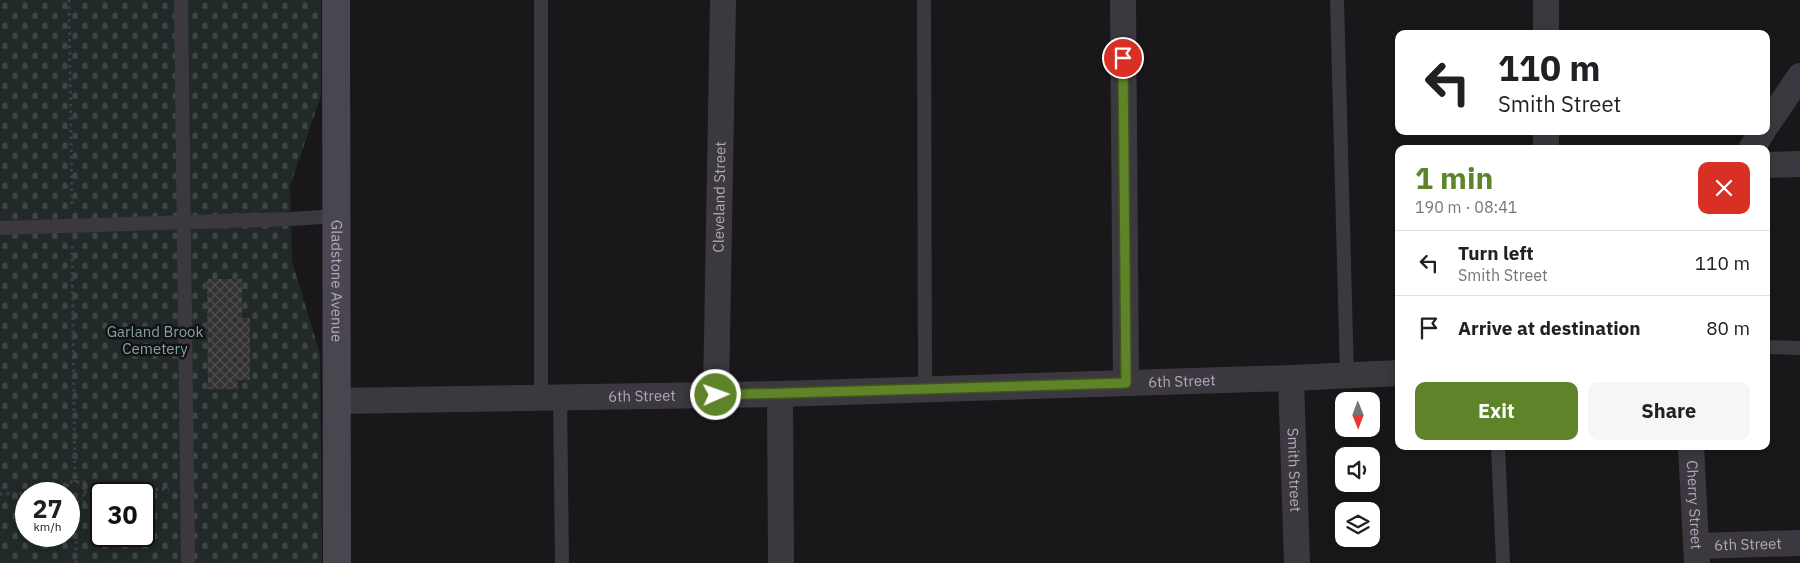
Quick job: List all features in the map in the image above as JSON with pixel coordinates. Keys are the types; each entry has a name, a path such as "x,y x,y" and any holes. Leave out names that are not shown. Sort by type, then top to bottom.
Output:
{"street":[{"name":"Gladstone Avenue","path":"336,0 337,563"},
{"name":"Cleveland Street","path":"716,395 723,0"},
{"path":"1123,0 1126,383"},
{"path":"1546,0 1546,30"},
{"path":"1770,120 1800,76"},
{"path":"1770,165 1800,164"},
{"name":"6th Street","path":"336,400 780,394 1395,373"},
{"name":"Smith Street","path":"1291,378 1297,563"},
{"path":"780,394 781,563"},
{"name":"Cherry Street","path":"1691,450 1696,554"},
{"name":"6th Street","path":"1696,554 1800,543"}],"lane":[{"path":"181,0 188,563"},
{"path":"541,0 550,397 562,563"},
{"path":"924,0 925,389"},
{"path":"1337,0 1347,376"},
{"path":"0,228 336,216"},
{"path":"1770,347 1800,348"},
{"path":"1498,450 1503,563"}],"path":[{"path":"80,482 84,482 84,502 80,502"},
{"path":"84,492 187,488"},
{"path":"0,494 15,494"},
{"path":"76,547 76,563"}],"green space":[{"name":"Garland Brook Cemetery","path":"0,0 321,0 321,96 290,186 292,261 320,354 322,563 0,563"}],"building":[{"path":"207,279 242,279 242,318 250,318 250,380 237,380 238,389 208,389"}],"route":[{"path":"716,395 1126,383 1123,58"}]}
